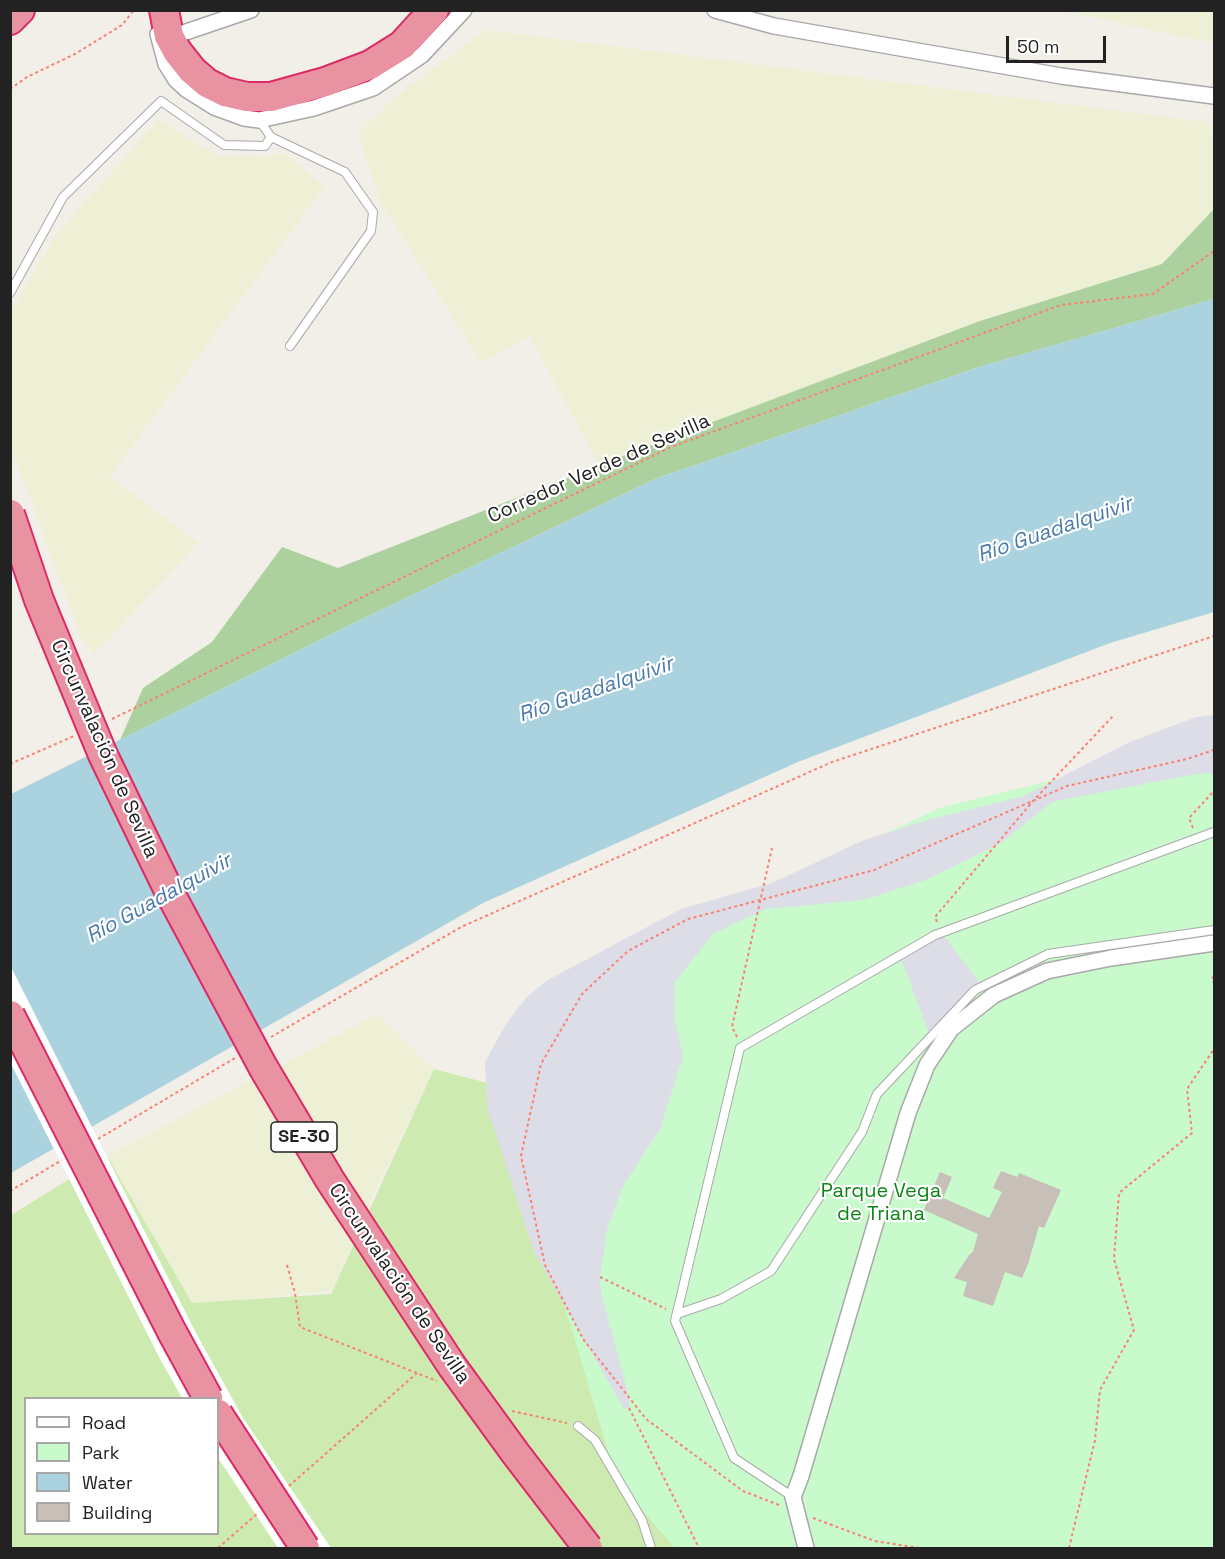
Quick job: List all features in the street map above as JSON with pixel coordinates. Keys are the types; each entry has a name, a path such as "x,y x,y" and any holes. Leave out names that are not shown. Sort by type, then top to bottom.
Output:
{"highway":[{"path":"10,20 20,10"},
{"path":"161,10 169,36 192,70 207,83 225,92 255,97 271,97 300,90 370,65 402,45 434,10"},
{"path":"183,33 198,57 212,68 230,77 262,83 307,73 362,53 386,39 402,26 414,10"},
{"name":"Circunvalación de Sevilla","path":"10,514 39,600 103,755 203,959 257,1057 330,1180 414,1309 509,1444 588,1548"},
{"path":"10,1015 207,1397"},
{"path":"219,1416 305,1548"}],"street":[{"path":"161,10 157,20 160,49 176,80 199,99 214,107 244,118 259,120 314,108 373,87 423,55 464,10"},
{"path":"183,33 251,10"},
{"path":"714,10 774,26 1038,72 1215,96"},
{"path":"806,1548 793,1497 908,1113 927,1065 951,1029 994,995 1047,971 1111,958 1215,943"}],"lane":[{"path":"10,293 63,197 161,101 224,145 265,147 271,137"},
{"path":"259,120 271,137 345,172 373,212 370,231 290,346"},
{"path":"793,1497 734,1458 675,1321 740,1048 942,933 1215,832"},
{"path":"676,1314 721,1299 771,1271 862,1131 877,1094 975,990 1048,954 1215,930"},
{"path":"578,1426 595,1440 642,1520 651,1548"}],"path":[{"path":"10,89 27,77 75,54 122,25 134,10"},
{"name":"Corredor Verde de Sevilla","path":"109,720 670,447 1061,305 1153,294 1215,251"},
{"path":"270,1038 461,927 832,762 1215,636"},
{"path":"942,933 935,917 1033,801 1114,715"},
{"path":"10,764 76,735"},
{"path":"919,1548 875,1541 743,1491 646,1419 584,1339 544,1265 521,1156 541,1064 582,994 628,951 688,918 874,870 1067,786 1186,759 1215,750"},
{"path":"1197,838 1189,818 1215,791"},
{"path":"743,1047 732,1027 772,848"},
{"path":"1215,976 1212,979 1215,983"},
{"path":"1068,1548 1095,1440 1100,1390 1134,1330 1114,1259 1119,1193 1192,1132 1187,1089 1215,1049"},
{"path":"90,1144 240,1055"},
{"path":"10,1191 70,1155"},
{"path":"287,1265 295,1293 300,1327 438,1382"},
{"path":"600,1277 676,1314"},
{"path":"287,1488 417,1373"},
{"path":"629,1408 699,1548"},
{"path":"506,1409 578,1426"},
{"path":"218,1548 261,1510"}],"green space":[{"path":"1069,10 1214,11 1214,43 1068,12"},
{"path":"486,30 1208,122 1214,142 1214,209 1162,264 980,321 599,465 530,336 482,363 379,200 358,132 404,90"},
{"path":"159,119 215,155 267,157 285,153 324,187 110,476 198,543 95,654 82,639 11,447 11,311 56,235"},
{"path":"1214,209 1214,299 979,367 655,479 354,623 120,740 143,688 212,642 282,547 338,568 641,449 980,321 1162,264"},
{"name":"Parque Vega de Triana","path":"1214,741 1214,1548 675,1548 617,1481 499,1086 568,983 942,807"},
{"path":"378,1014 434,1069 377,1187 332,1291 192,1304 107,1156"},
{"path":"434,1069 499,1086 677,1548 11,1548 11,1215 107,1156 192,1303 331,1294"}],"shaded area":[{"path":"1214,715 1214,773 1190,775 1052,802 1001,843 926,880 863,900 765,909 713,934 675,982 675,1021 683,1056 660,1129 623,1186 607,1229 600,1277 601,1292 629,1397 629,1408 624,1409 534,1252 487,1107 485,1062 506,1024 525,999 546,981 681,909 772,883 864,840 935,818 1024,796 1130,742 1196,717"},
{"path":"942,933 982,986 931,1039 900,956"}],"water":[{"name":"Río Guadalquivir","path":"1214,299 1214,612 1110,643 798,762 483,903 11,1173 11,794 354,623 655,479 979,367"}],"pier":[{"path":"10,965 197,1335 243,1418 331,1548 278,1548 219,1460 219,1397 181,1397 11,1064"}],"building":[{"path":"1001,1171 1017,1177 1019,1173 1061,1190 1044,1228 1039,1226 1022,1278 1005,1272 993,1306 963,1296 967,1282 954,1278 973,1252 978,1234 924,1210 940,1172 952,1177 943,1198 989,1218 1002,1192 993,1188"}]}
